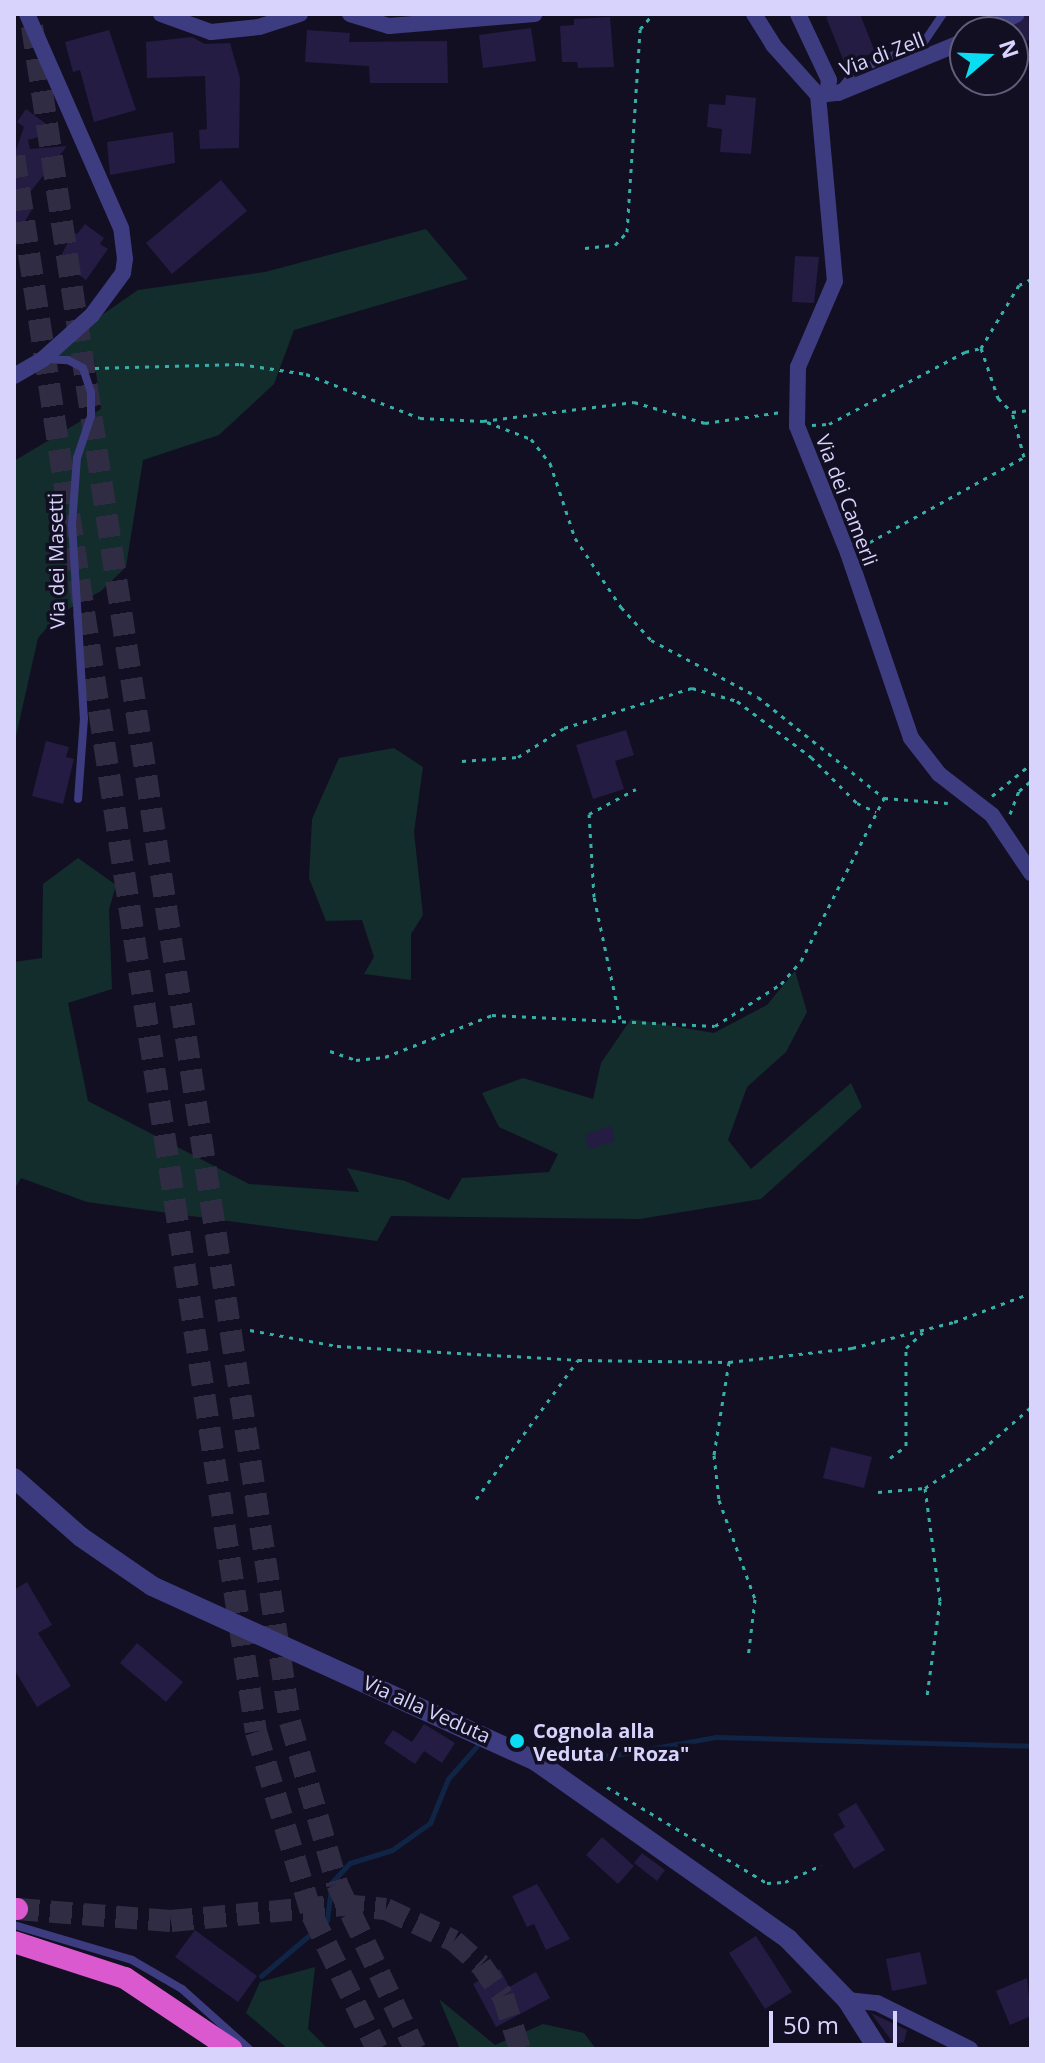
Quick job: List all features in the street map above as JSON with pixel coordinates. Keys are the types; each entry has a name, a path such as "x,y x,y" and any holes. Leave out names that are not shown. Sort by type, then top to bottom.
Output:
{"highway":[{"path":"14,1942 125,1978 231,2049"}],"street":[{"path":"14,376 43,359 112,290 123,273 126,244 27,14"},
{"path":"161,14 211,32 259,27 300,14"},
{"path":"350,14 389,26 535,14"},
{"path":"754,14 773,45 828,94"},
{"name":"Via dei Camerli","path":"798,14 829,80 835,281 798,367 796,418 848,553 911,738 939,774 1005,830 1031,873"},
{"name":"Via di Zell","path":"828,94 949,47"},
{"name":"Via alla Veduta","path":"14,1478 81,1537 152,1586 536,1761 788,1939 847,2000 878,2049"},
{"path":"847,2000 877,2003 970,2049"}],"lane":[{"path":"828,94 854,72 924,42 943,14"},
{"path":"43,359 68,360 83,368"},
{"name":"Via dei Masetti","path":"78,799 84,718 72,524 77,458 91,416 91,392 83,368"},
{"path":"15,1914 132,1960 182,1989 249,2049"}],"path":[{"path":"585,248 615,245 627,232 640,29 653,14"},
{"path":"83,368 240,364 306,374 420,418 483,421 634,402 705,423 796,418 829,424 965,352 981,348 1019,285 1031,279"},
{"path":"848,553 1024,457 1012,412 998,398 981,348"},
{"path":"1012,412 1031,410"},
{"path":"483,421 531,439 550,463 575,538 621,607 651,640 758,697 884,798 937,804 976,803 1031,764"},
{"path":"462,761 518,757 564,728 692,688 737,701 811,757 857,803 876,812"},
{"path":"1005,830 1019,791 1031,781"},
{"path":"620,1019 594,897 589,814 636,789"},
{"path":"330,1051 356,1060 385,1057 492,1015 620,1019 653,1027 715,1026 781,984 801,961 884,798"},
{"path":"250,1330 337,1346 578,1360 729,1362 852,1348 926,1329 1031,1293"},
{"path":"890,1458 906,1446 910,1431 906,1348 926,1329"},
{"path":"476,1499 578,1360"},
{"path":"729,1362 714,1455 719,1500 755,1599 748,1658"},
{"path":"878,1492 925,1488 982,1450 1031,1407"},
{"path":"925,1488 940,1601 927,1696"},
{"path":"595,1780 767,1883 785,1882 821,1865"}],"green space":[{"path":"426,229 468,279 294,330 274,384 219,435 143,460 126,567 101,591 58,615 38,638 14,745 14,461 101,409 94,358 41,357 138,290 265,272"},
{"path":"394,748 423,767 414,832 423,915 411,934 411,980 364,974 374,957 362,920 326,921 309,878 312,819 339,758"},
{"path":"78,858 116,885 109,910 112,989 68,1003 88,1101 249,1184 359,1192 347,1168 405,1181 449,1200 462,1178 549,1172 558,1154 499,1127 482,1093 523,1078 593,1099 601,1063 631,1019 714,1033 767,1005 795,971 807,1012 786,1052 747,1087 728,1140 751,1169 851,1083 862,1107 761,1199 640,1219 391,1216 377,1241 87,1202 21,1178 14,1190 14,962 42,958 43,884"},
{"path":"315,1967 308,2029 328,2049 288,2049 246,2013 260,1982"},
{"path":"439,1999 495,2045 543,2024 584,2033 596,2049 460,2049"}],"building":[{"path":"860,14 875,52 845,64 826,17"},
{"path":"610,17 614,67 578,68 577,62 562,62 560,26 574,25 574,19"},
{"path":"531,28 536,61 483,68 479,35"},
{"path":"109,30 136,110 94,122 80,70 73,72 65,42"},
{"path":"307,30 350,33 349,42 447,41 448,83 370,83 369,66 305,62"},
{"path":"192,37 205,44 230,43 240,78 239,148 200,149 199,130 207,129 205,76 147,78 146,42"},
{"path":"726,95 756,98 751,154 720,152 722,129 707,127 709,104 725,105"},
{"path":"26,109 57,132 28,140 30,149 67,146 23,201 33,208 14,239 14,156 24,127 17,122"},
{"path":"173,132 175,163 110,175 107,142"},
{"path":"221,180 247,211 172,274 146,243"},
{"path":"85,224 104,238 100,244 108,249 86,280 59,260 73,232 77,234"},
{"path":"795,256 819,257 814,303 792,302"},
{"path":"626,730 634,755 615,761 624,789 593,799 576,745"},
{"path":"46,741 69,747 66,757 74,759 63,804 32,796"},
{"path":"611,1126 615,1141 589,1149 585,1134"},
{"path":"831,1447 872,1457 864,1488 823,1478"},
{"path":"27,1582 52,1625 38,1633 71,1686 37,1707 14,1669 14,1590"},
{"path":"137,1643 183,1682 166,1702 120,1663"},
{"path":"424,1724 455,1743 442,1763 424,1751 415,1764 384,1743 393,1730 412,1742"},
{"path":"856,1803 885,1850 854,1869 833,1834 845,1827 838,1814"},
{"path":"602,1837 634,1866 618,1884 586,1855"},
{"path":"642,1853 665,1870 657,1881 634,1863"},
{"path":"537,1884 570,1939 546,1950 534,1924 527,1927 512,1896"},
{"path":"195,1930 257,1976 238,2002 175,1957"},
{"path":"756,1936 792,1992 765,2009 729,1953"},
{"path":"920,1952 927,1984 892,1991 886,1959"},
{"path":"500,1969 509,1987 536,1972 550,1998 496,2027 473,1984"},
{"path":"1027,1978 1031,2016 1010,2025 996,1991"},
{"path":"871,2013 907,2030 904,2042 894,2044"}],"waterway":[{"path":"537,1747 610,1756 716,1737 1031,1746"},
{"path":"261,1976 327,1920 332,1882 350,1863 392,1850 430,1823 448,1779 476,1747"}],"tunnel":[{"path":"32,26 290,1722 337,1884 415,2049"},
{"path":"14,156 256,1732 312,1915 377,2049"},
{"path":"17,1909 171,1921 342,1905 386,1909 454,1941 481,1965 503,1996 520,2049"}],"place":[{"name":"Cognola alla Veduta / \"Roza\"","path":"517,1741"}]}
